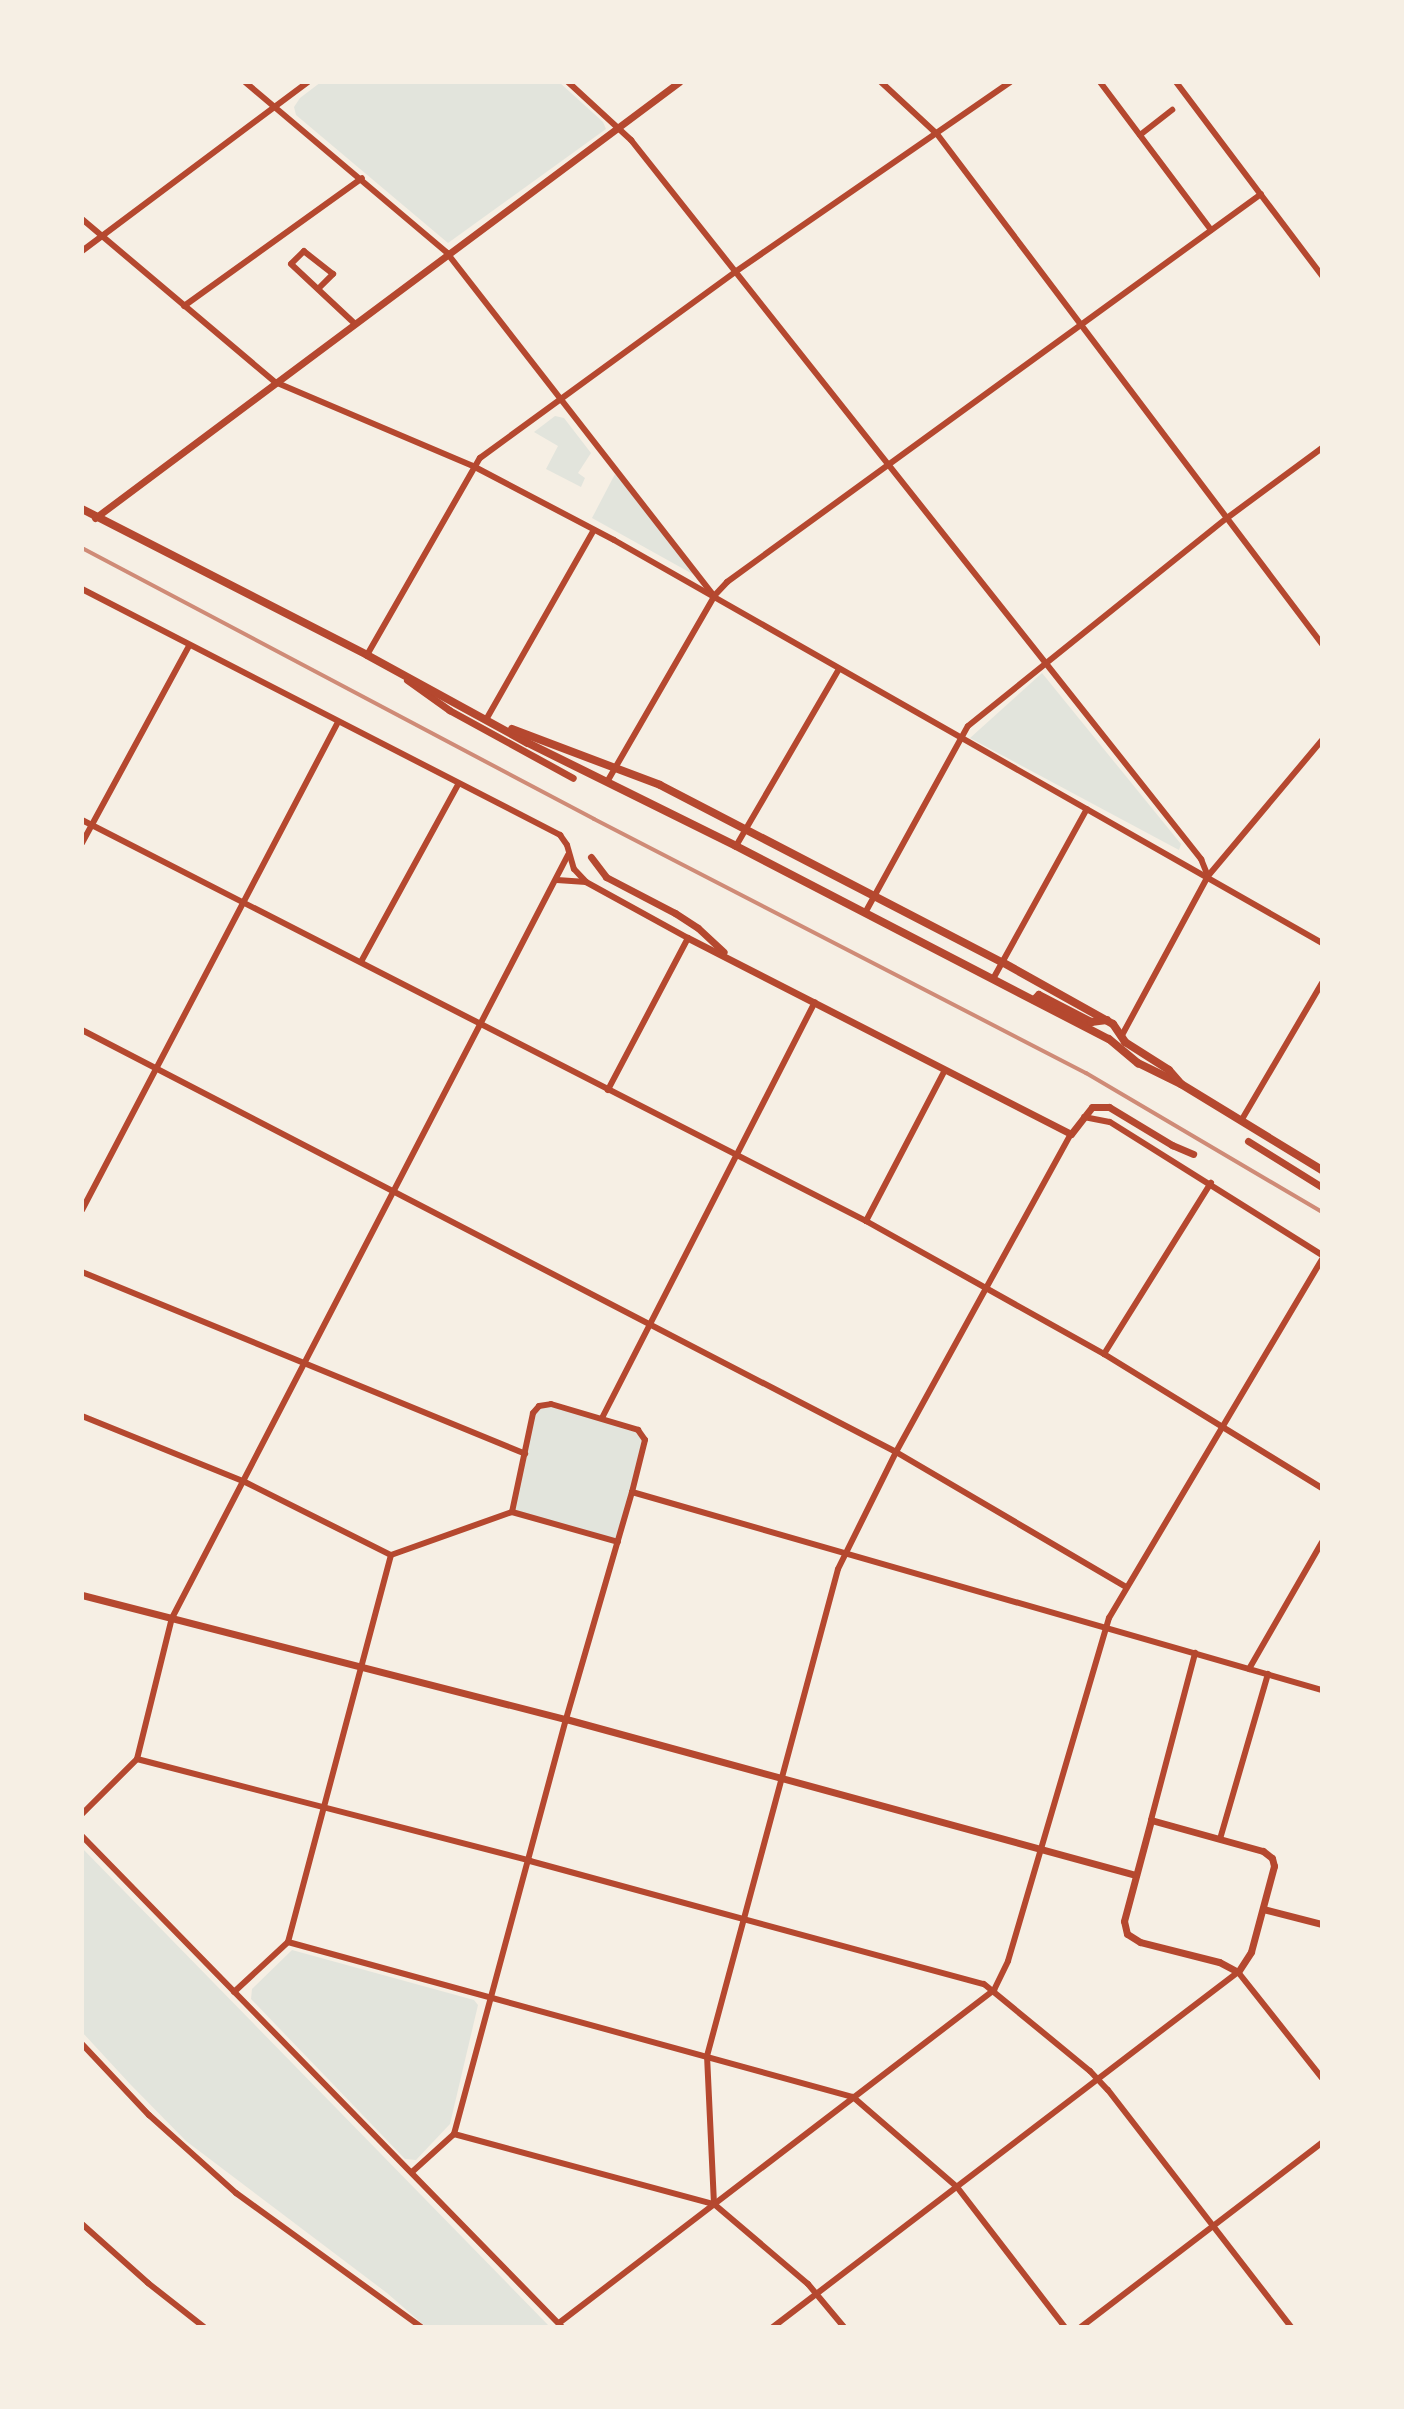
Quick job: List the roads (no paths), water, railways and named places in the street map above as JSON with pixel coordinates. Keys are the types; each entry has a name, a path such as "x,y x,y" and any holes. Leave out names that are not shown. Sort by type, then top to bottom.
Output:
{"main road":[{"path":"82,509 1109,1039 1138,1063 1181,1084 1322,1170"},
{"path":"491,721 660,785 1002,962 1107,1020 1121,1037 1169,1070 1181,1084"},
{"path":"1034,1000 1039,995 1091,1022 1107,1020"}],"street":[{"path":"245,82 447,253 715,595"},
{"path":"82,251 308,82"},
{"path":"568,82 617,127 735,272 1043,664 1201,859 1208,876"},
{"path":"95,518 679,82"},
{"path":"881,82 937,134 1322,644"},
{"path":"367,655 473,466 496,444 735,272 1010,82"},
{"path":"1100,82 1211,230"},
{"path":"1188,82 1178,85 1322,276"},
{"path":"1140,135 1172,110"},
{"path":"184,306 362,178"},
{"path":"607,782 715,595 727,582 1261,194"},
{"path":"82,219 275,382 473,466 594,530 715,595 959,738 1322,943"},
{"path":"319,288 333,274 304,251 291,264 354,323"},
{"path":"865,913 968,726 1227,518 1322,448"},
{"path":"491,721 594,530"},
{"path":"82,589 560,835 568,855 586,882"},
{"path":"82,843 189,646"},
{"path":"389,667 449,710 573,778"},
{"path":"736,846 839,669"},
{"path":"82,1210 338,722"},
{"path":"1121,1037 1208,876 1322,740"},
{"path":"362,960 458,785"},
{"path":"993,979 1087,809"},
{"path":"82,820 362,960 737,1157 866,1221 1104,1354 1322,1488"},
{"path":"82,1814 137,1759 172,1618 568,855"},
{"path":"591,857 606,877 698,928 732,959"},
{"path":"557,880 586,882 688,938 1071,1134"},
{"path":"608,1090 688,938"},
{"path":"1241,1121 1322,983"},
{"path":"602,1418 815,1002"},
{"path":"82,1030 896,1452 1126,1587"},
{"path":"866,1221 945,1070"},
{"path":"714,2204 707,2056 844,1552 1081,1117 1092,1107 1109,1107 1193,1154"},
{"path":"82,1836 561,2325 853,2097 983,2002 994,1990 1008,1961 1105,1628 1126,1587 1322,1257 1211,1183 1110,1122 1081,1117"},
{"path":"1248,1141 1322,1187"},
{"path":"1104,1354 1211,1183"},
{"path":"82,1272 525,1454"},
{"path":"412,2172 454,2134 645,1440 638,1430 545,1404 533,1413 512,1512"},
{"path":"82,1416 243,1481 391,1555 512,1512 618,1542"},
{"path":"632,1492 1322,1690"},
{"path":"1249,1669 1322,1542"},
{"path":"234,1992 288,1942 391,1555"},
{"path":"82,1595 566,1719 1136,1875"},
{"path":"1195,1653 1124,1921 1127,1934 1140,1942 1219,1962 1238,1972 1322,2078"},
{"path":"1220,1839 1268,1674"},
{"path":"137,1759 743,1918 971,1980 994,1990 1098,2079 1291,2327"},
{"path":"773,2327 1238,1972 1251,1952 1274,1866 1263,1851 1151,1820"},
{"path":"1263,1909 1322,1924"},
{"path":"288,1942 853,2097 957,2187 1065,2327"},
{"path":"82,2044 149,2115 236,2193 421,2327"},
{"path":"454,2134 714,2204 817,2294 844,2327"},
{"path":"1081,2327 1322,2143"},
{"path":"82,2224 204,2327"}],"railway":[{"path":"82,548 594,819 1086,1073 1322,1212"}]}
